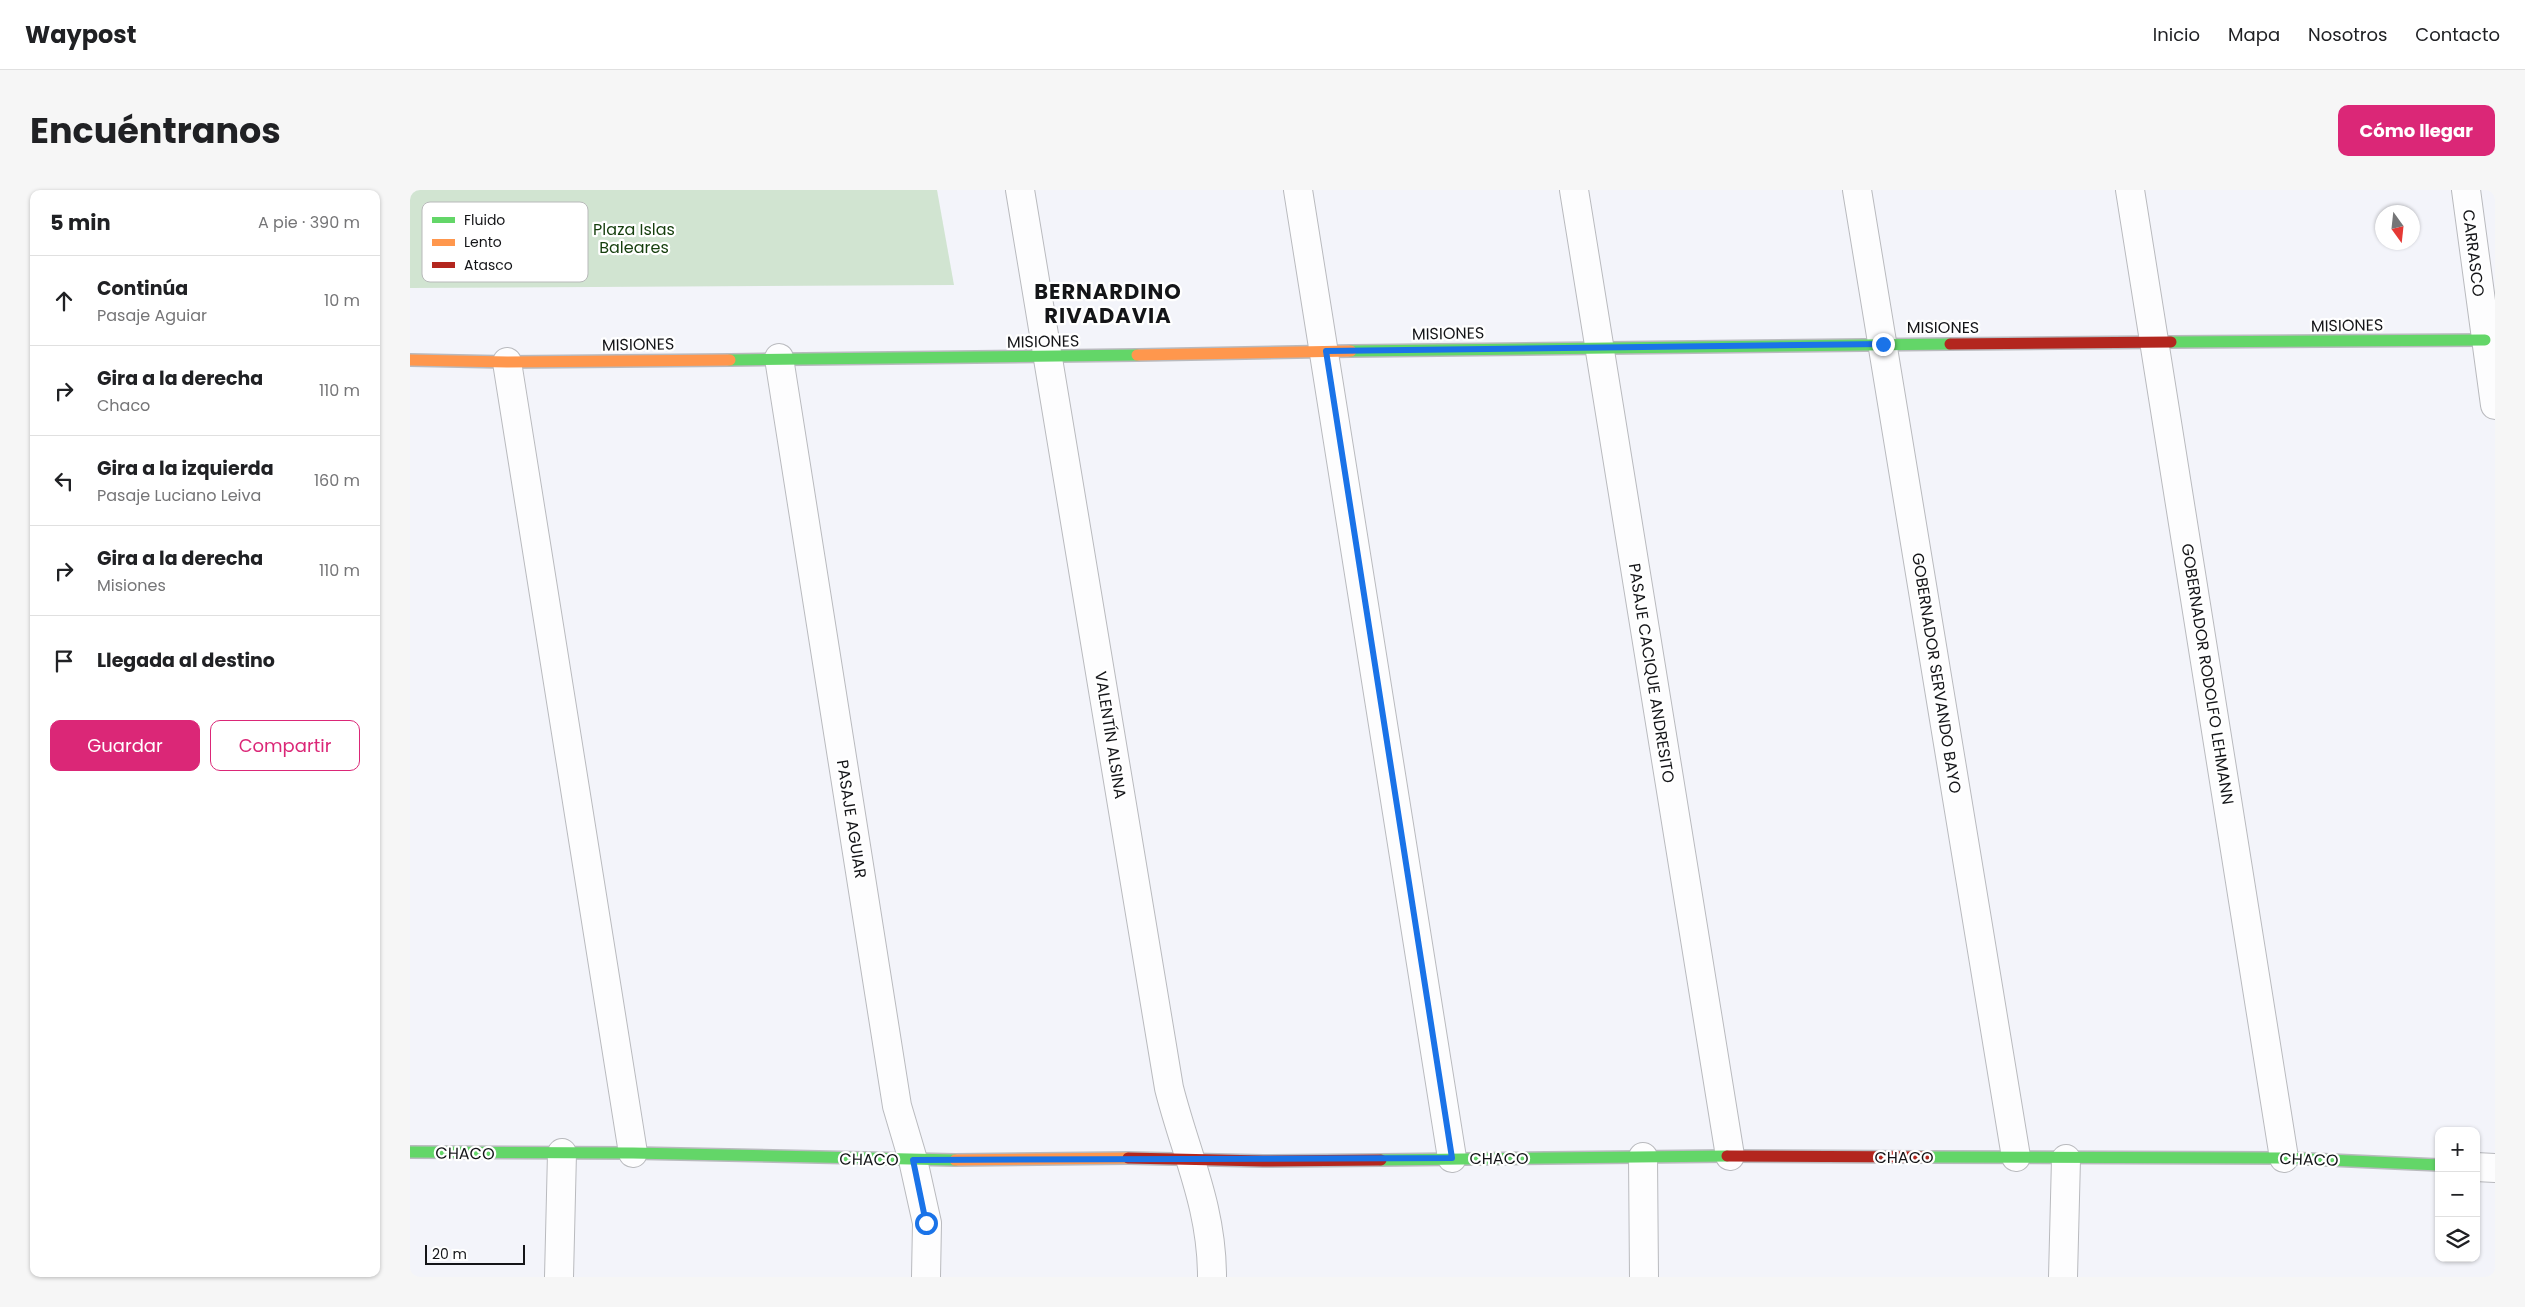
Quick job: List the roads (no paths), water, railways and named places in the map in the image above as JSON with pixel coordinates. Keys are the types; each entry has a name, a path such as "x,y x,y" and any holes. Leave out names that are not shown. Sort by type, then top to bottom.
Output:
{"street":[{"name":"VALENTÍN ALSINA","path":"1020,190 1170,1088 1178,1124 1204,1201 1212,1250 1212,1277"},
{"path":"1298,190 1326,351 1452,1158"},
{"name":"PASAJE CACIQUE ANDRESITO","path":"1574,190 1730,1156"},
{"name":"GOBERNADOR SERVANDO BAYO","path":"1857,190 2016,1157"},
{"name":"GOBERNADOR RODOLFO LEHMANN","path":"2130,190 2156,343 2284,1158"},
{"name":"CARRASCO","path":"2466,190 2495,405"},
{"name":"MISIONES","path":"410,360 507,362 779,358 1048,358 1326,351 1883,344 2486,340"},
{"name":"PASAJE AGUIAR","path":"779,358 897,1106 913,1160 926,1223 926,1277"},
{"path":"507,362 633,1153"},
{"name":"CHACO","path":"410,1152 633,1153 913,1160 1191,1158 1264,1160 1730,1156 2016,1157 2066,1159 2284,1158 2435,1165"},
{"path":"559,1277 562,1153"},
{"path":"1644,1157 1644,1277"},
{"path":"2064,1277 2066,1159"},
{"path":"2480,1167 2495,1168"}],"district":[{"name":"BERNARDINO RIVADAVIA","path":"1108,304"}],"park label":[{"name":"Plaza Islas Baleares","path":"634,238"}]}
